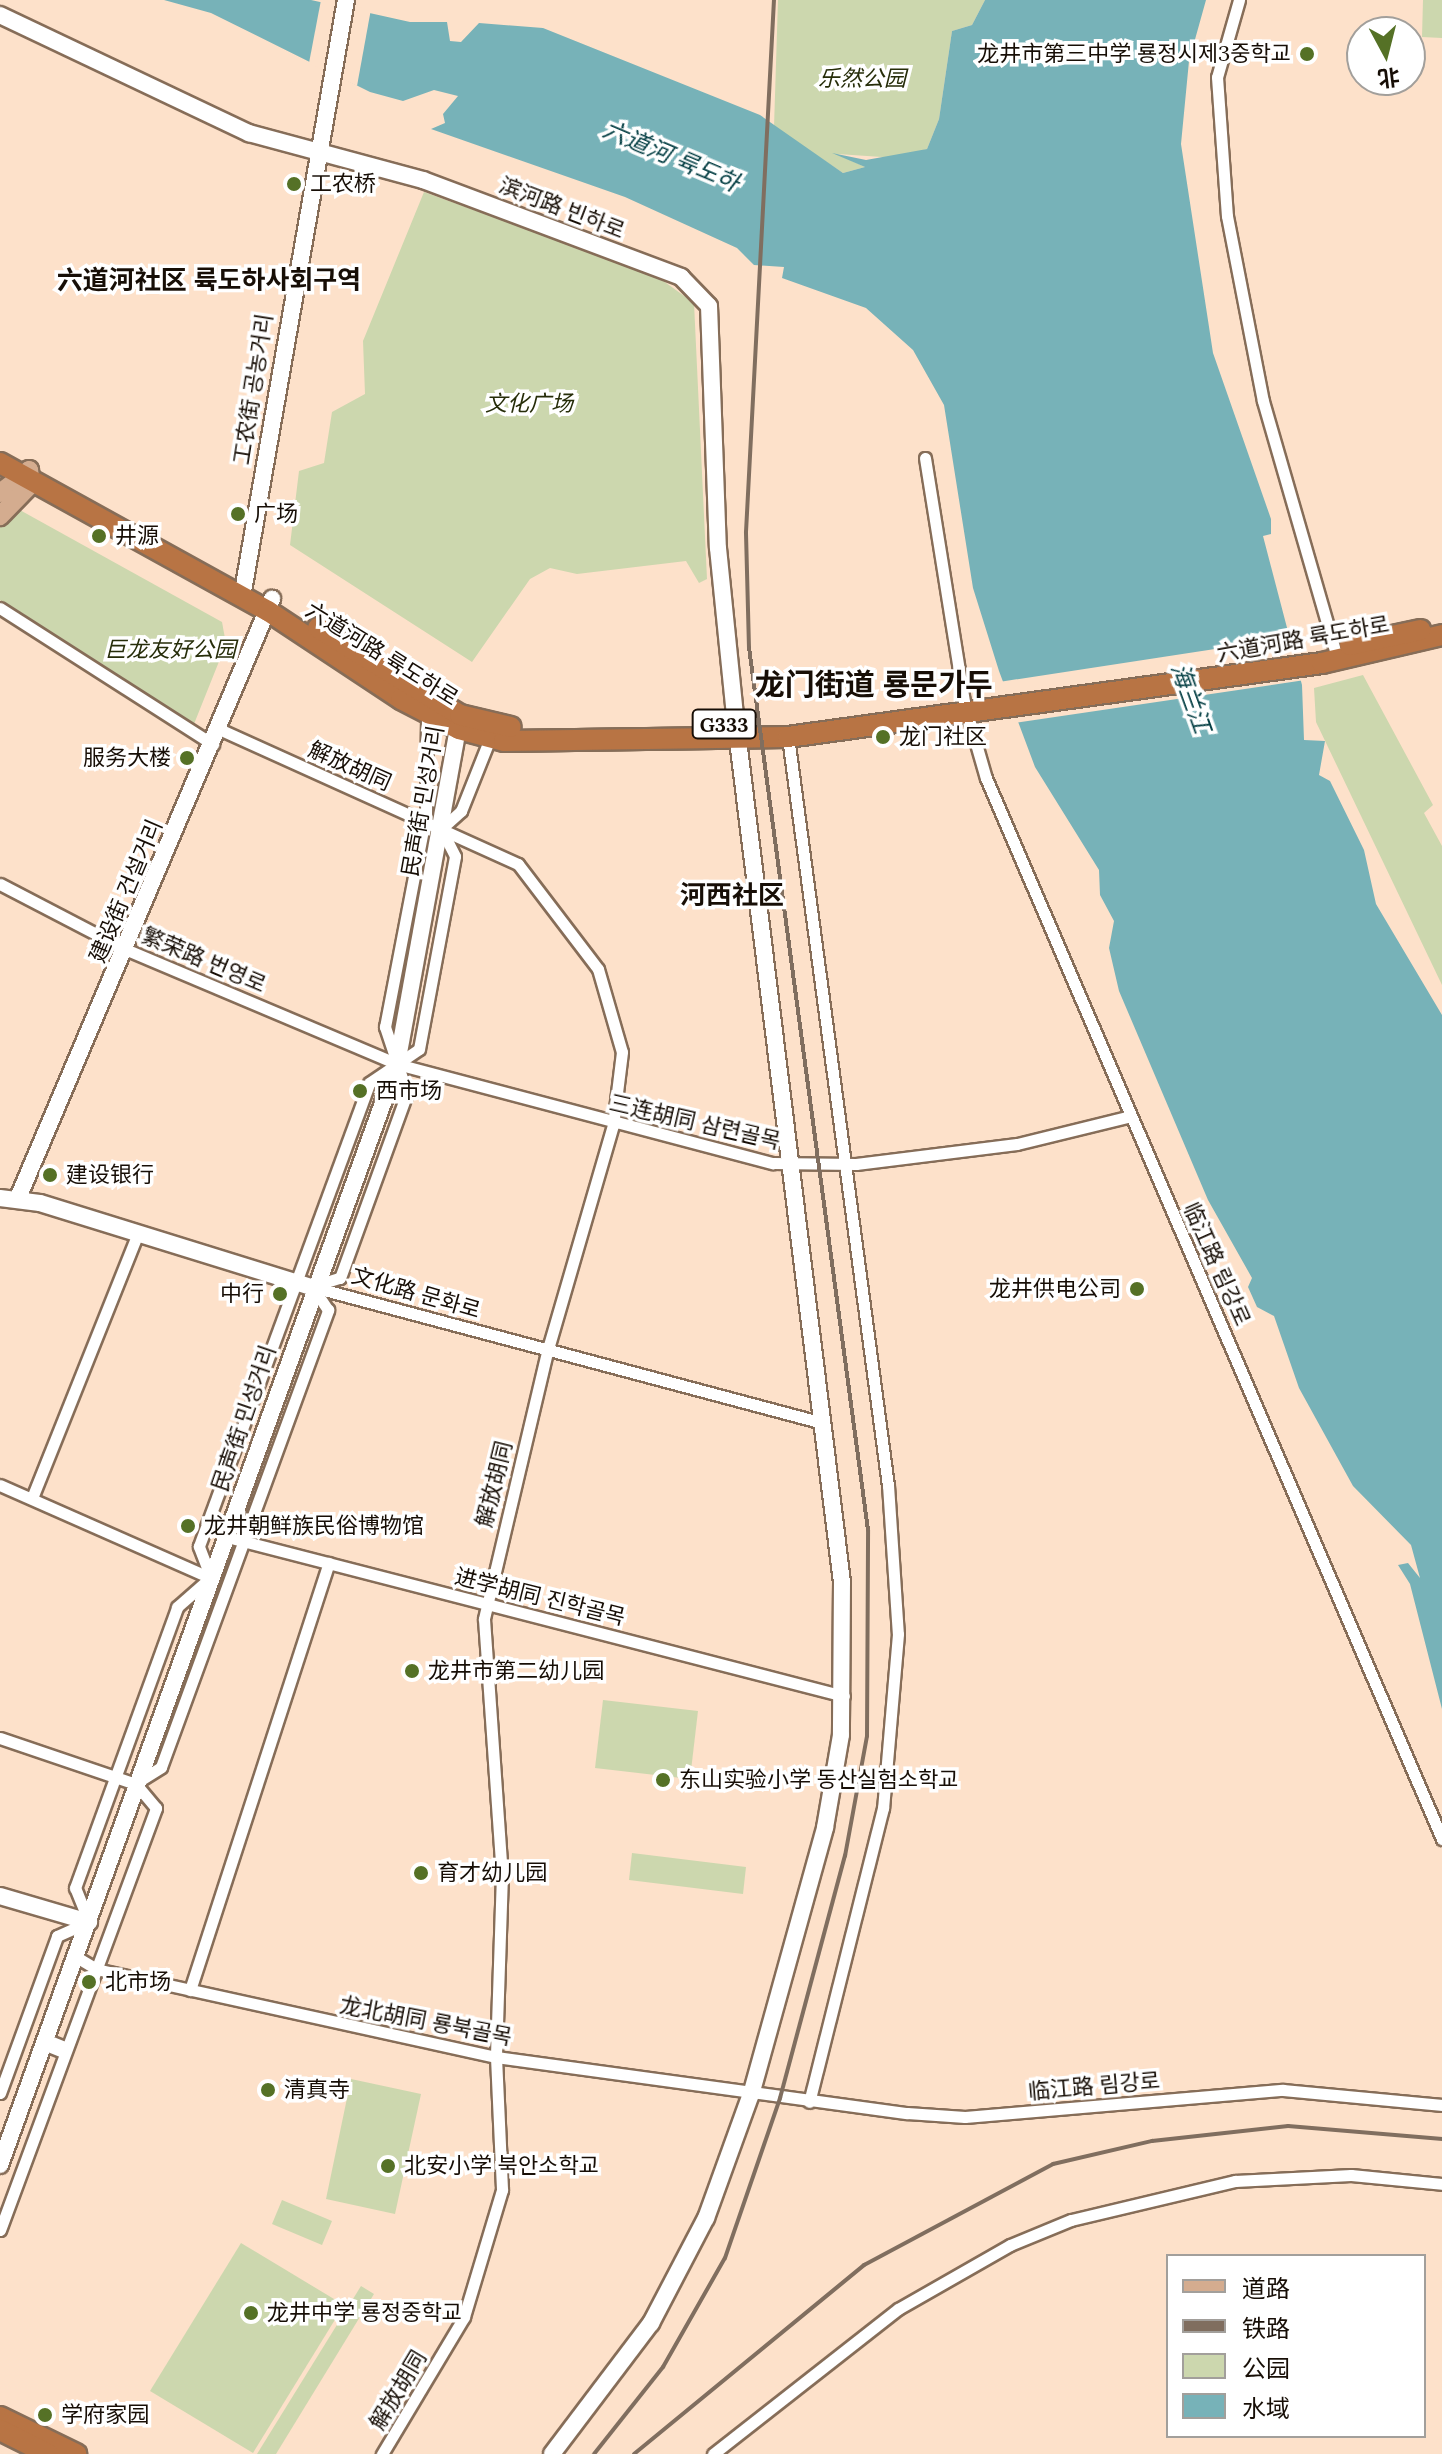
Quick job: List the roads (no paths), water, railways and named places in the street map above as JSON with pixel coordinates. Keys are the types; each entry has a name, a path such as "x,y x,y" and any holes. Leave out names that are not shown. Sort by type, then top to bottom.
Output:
{"highway":[{"name":"六道河路 륙도하로","path":"0,451 26,476"},
{"name":"六道河路 륙도하로","path":"0,463 270,605 490,738 736,731 990,706 1329,655 1397,650 1439,629"},
{"name":"六道河路 륙도하로","path":"270,605 427,712 459,722 524,728 736,731 788,737 965,708"},
{"name":"六道河路 륙도하로","path":"1329,655 1439,629"},
{"path":"1397,650 1442,648"},
{"path":"0,2417 76,2454"},
{"path":"0,2430 48,2454"}],"main road":[{"path":"0,493 26,476"},
{"path":"0,516 26,476"}],"street":[{"name":"工农街 공농거리","path":"243,590 346,0"},
{"path":"1239,0 1217,77 1227,216 1263,401 1329,655"},
{"name":"滨河路 빈하로","path":"0,15 249,133 423,180 702,291 711,314 718,548 736,731 842,1582 844,1696 825,1828 751,2094 672,2287 598,2400 552,2454"},
{"name":"临江路 림강로","path":"925,458 965,708 998,809 1442,1839"},
{"name":"建设街 건설거리","path":"18,1198 270,605"},
{"name":"解放胡同","path":"0,608 216,737 425,822 518,864 598,969 622,1052 613,1125 547,1352 486,1605 487,1725 502,1874 496,2057 502,2190 483,2270 447,2348 382,2454"},
{"path":"397,1064 385,1027 425,822 427,712"},
{"name":"民声街 민성거리","path":"0,2165 78,1958 136,1784 211,1578 235,1539 304,1284 397,1064 459,722"},
{"path":"788,737 894,1537 898,1679 874,1853 809,2102"},
{"path":"441,829 461,811 490,738"},
{"name":"繁荣路 번영로","path":"0,884 125,949 397,1064"},
{"name":"三连胡同 삼련골목","path":"397,1064 613,1125 789,1164 1017,1144 1131,1116"},
{"name":"文化路 문화로","path":"0,1198 18,1198 304,1284 547,1352 823,1423"},
{"path":"32,1498 138,1233"},
{"path":"211,1578 199,1546 304,1284"},
{"path":"0,1485 211,1578"},
{"path":"136,1784 161,1767 235,1539"},
{"name":"进学胡同 진학골목","path":"235,1539 844,1696"},
{"path":"190,1990 329,1563"},
{"path":"89,1922 75,1888 177,1607 211,1578"},
{"path":"0,1738 136,1784 156,1808 0,2230"},
{"path":"0,1896 89,1922"},
{"path":"0,2093 57,1936 89,1922"},
{"name":"龙北胡同 룡북골목","path":"78,1958 96,1969 496,2057 751,2094"},
{"path":"47,2043 64,2050"},
{"name":"临江路 림강로","path":"751,2094 965,2117 1283,2090 1442,2105"},
{"path":"713,2454 898,2309 1010,2245 1071,2220 1235,2181 1351,2175 1442,2184"}],"water":[{"path":"164,0 311,0 410,22 447,22 450,41 461,42 479,23 543,28 760,115 843,173 865,167 832,153 866,160 927,149 939,119 952,31 972,25 985,0 1206,0 1189,61 1181,144 1213,353 1271,519 1271,534 1263,536 1302,685 1304,740 1325,741 1319,775 1330,781 1364,850 1376,904 1442,1015 1442,1709 1410,1584 1398,1565 1408,1563 1420,1578 1411,1545 1353,1486 1299,1388 1274,1316 1257,1307 1248,1287 1252,1278 1208,1200 1119,991 1109,948 1114,921 1100,895 1099,870 1035,767 999,671 973,588 944,405 913,350 866,308 782,278 784,267 754,265 737,248 625,197 431,129 445,123 443,114 458,96 434,90 403,101 370,92 211,13"}],"railway":[{"path":"594,2454 663,2367 725,2258 780,2098 845,1856 867,1736 868,1530 749,648 746,532 774,0"},
{"path":"634,2454 864,2265 1053,2164 1152,2141 1288,2126 1442,2139"}],"place":[{"name":"龙井市第三中学 룡정시제3중학교","path":"1307,54"},
{"name":"工农桥","path":"294,184"},
{"name":"广场","path":"238,514"},
{"name":"井源","path":"99,536"},
{"name":"龙门社区","path":"883,737"},
{"name":"服务大楼","path":"187,758"},
{"name":"西市场","path":"360,1091"},
{"name":"建设银行","path":"50,1175"},
{"name":"龙井供电公司","path":"1137,1289"},
{"name":"中行","path":"280,1294"},
{"name":"龙井朝鲜族民俗博物馆","path":"188,1526"},
{"name":"龙井市第二幼儿园","path":"412,1671"},
{"name":"东山实验小学 동산실험소학교","path":"663,1780"},
{"name":"育才幼儿园","path":"421,1873"},
{"name":"北市场","path":"89,1982"},
{"name":"清真寺","path":"268,2090"},
{"name":"北安小学 북안소학교","path":"388,2166"},
{"name":"龙井中学 룡정중학교","path":"251,2313"},
{"name":"学府家园","path":"45,2415"}],"district":[{"name":"六道河社区 륙도하사회구역","path":"209,280"},
{"name":"龙门街道 룡문가두","path":"874,684"},
{"name":"河西社区","path":"732,895"}],"park label":[{"name":"乐然公园","path":"862,79"},
{"name":"文化广场","path":"529,404"},
{"name":"巨龙友好公园","path":"170,650"}],"water label":[{"name":"六道河 륙도하","path":"671,156"},
{"name":"海兰江","path":"1191,698"}]}
